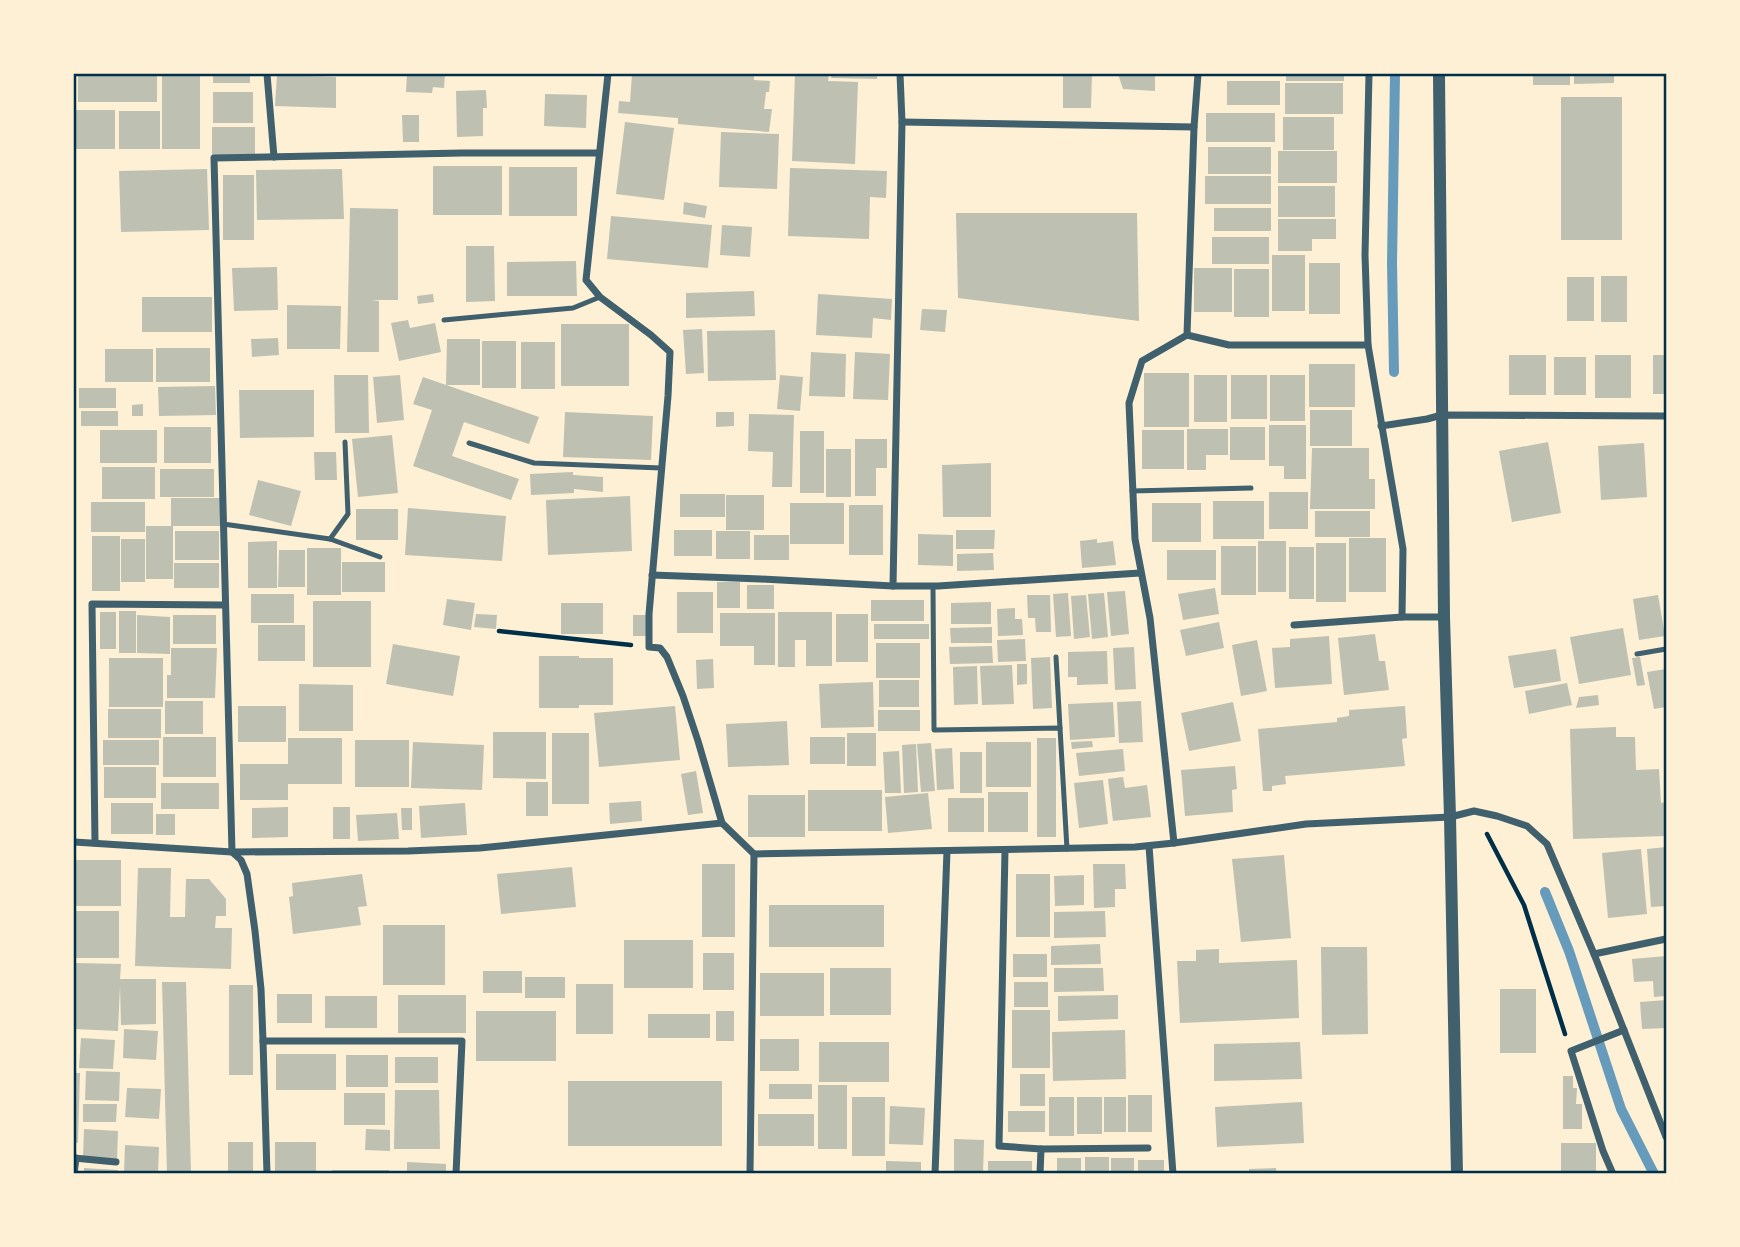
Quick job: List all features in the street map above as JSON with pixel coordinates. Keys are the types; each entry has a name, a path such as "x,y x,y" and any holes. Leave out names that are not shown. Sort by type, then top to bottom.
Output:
{"street":[{"path":"267,74 274,157"},
{"path":"608,74 586,280 600,297 670,352 649,614 649,647 660,648 667,657 683,696 722,822 754,854 750,1174"},
{"path":"893,586 902,122 900,74"},
{"path":"1187,335 1198,74"},
{"path":"1369,74 1365,255 1368,345 1403,549 1402,617"},
{"path":"1440,74 1444,617 1457,1174"},
{"path":"902,122 1194,127"},
{"path":"267,1174 260,977 247,874 241,860 232,852 214,158 599,153"},
{"path":"1174,843 1150,618 1135,539 1129,403 1142,361 1187,335 1229,345 1368,345"},
{"path":"1381,426 1442,415 1666,417"},
{"path":"652,575 933,586 1140,573"},
{"path":"95,843 92,604 225,605"},
{"path":"1294,625 1402,617 1444,617"},
{"path":"754,854 1149,846 1306,824 1450,817 1474,811 1497,816 1527,826 1547,844 1667,1137"},
{"path":"74,842 232,852 408,851 481,848 722,822"},
{"path":"1149,846 1173,1174"},
{"path":"1005,850 999,1146 1041,1149 1148,1148"},
{"path":"935,1174 947,851"},
{"path":"1594,954 1667,939"},
{"path":"1613,1174 1571,1051 1624,1030"},
{"path":"263,1041 462,1041 456,1174"},
{"path":"1040,1174 1041,1149"},
{"path":"74,1174 75,1158 116,1162"}],"lane":[{"path":"444,320 573,307 600,297"},
{"path":"330,539 348,514 345,442"},
{"path":"469,443 534,463 662,468"},
{"path":"1132,491 1251,488"},
{"path":"223,524 330,539 380,557"},
{"path":"933,586 934,730 1060,728"},
{"path":"1637,654 1667,649"},
{"path":"1056,657 1066,849"}],"path":[{"path":"499,631 649,647"},
{"path":"1474,811 1524,905 1571,1051"}],"building":[{"path":"78,74 157,74 157,102 78,102"},
{"path":"162,74 200,74 200,149 162,149"},
{"path":"213,74 250,74 250,83 213,83"},
{"path":"407,74 445,74 444,88 433,87 432,93 406,92"},
{"path":"632,74 729,74 754,76 754,80 770,81 764,109 772,109 769,132 678,124 678,118 618,113 619,101 630,102"},
{"path":"795,74 829,74 828,81 858,82 855,164 792,161"},
{"path":"832,74 877,74 877,79 831,78"},
{"path":"1063,74 1092,74 1091,108 1063,108"},
{"path":"1118,74 1155,74 1155,91 1123,89"},
{"path":"1286,74 1344,74 1344,81 1286,81"},
{"path":"1533,74 1570,74 1570,85 1533,85"},
{"path":"1574,74 1614,74 1614,83 1574,84"},
{"path":"277,75 336,77 336,108 275,106"},
{"path":"1227,81 1280,81 1280,105 1227,105"},
{"path":"1285,83 1343,83 1343,114 1285,114"},
{"path":"486,90 487,108 483,108 483,136 457,137 456,91"},
{"path":"213,92 253,92 253,123 213,123"},
{"path":"545,94 587,95 586,128 544,126"},
{"path":"1561,97 1622,97 1622,240 1561,240"},
{"path":"75,110 115,110 115,149 75,149"},
{"path":"119,111 160,111 160,149 119,149"},
{"path":"1206,113 1275,113 1275,142 1206,142"},
{"path":"402,115 419,115 419,142 403,142"},
{"path":"1283,117 1334,117 1334,150 1283,150"},
{"path":"625,122 674,128 664,200 616,194"},
{"path":"212,127 255,127 255,155 212,155"},
{"path":"721,132 779,134 777,189 719,187"},
{"path":"1208,147 1271,147 1271,174 1208,174"},
{"path":"1278,151 1337,151 1337,183 1278,183"},
{"path":"433,166 502,166 502,215 433,215"},
{"path":"509,167 577,167 577,216 509,216"},
{"path":"790,168 887,171 886,198 870,197 869,239 788,236"},
{"path":"207,169 209,230 121,232 119,171"},
{"path":"342,169 344,219 257,220 256,170"},
{"path":"223,175 254,175 254,240 223,240"},
{"path":"1205,176 1271,176 1271,204 1205,204"},
{"path":"1278,186 1335,186 1335,217 1278,217"},
{"path":"684,202 707,206 705,218 683,214"},
{"path":"350,208 398,209 398,300 372,300 379,301 379,352 347,352"},
{"path":"1214,208 1271,208 1271,231 1214,231"},
{"path":"956,213 1137,213 1139,321 958,298"},
{"path":"611,216 712,225 708,268 607,259"},
{"path":"1278,219 1336,219 1336,239 1312,239 1312,251 1278,251"},
{"path":"722,225 752,227 750,257 720,255"},
{"path":"1212,237 1269,237 1269,264 1212,264"},
{"path":"466,246 494,246 495,301 466,302"},
{"path":"1272,255 1305,255 1305,311 1272,311"},
{"path":"576,261 577,296 507,296 507,262"},
{"path":"1309,263 1340,263 1340,314 1309,314"},
{"path":"277,267 278,310 234,311 232,268"},
{"path":"1194,268 1232,268 1232,312 1194,312"},
{"path":"1234,269 1269,269 1269,317 1234,317"},
{"path":"1601,276 1627,276 1627,322 1601,322"},
{"path":"1567,277 1594,277 1594,321 1567,321"},
{"path":"754,291 755,316 686,318 686,293"},
{"path":"433,294 434,302 418,304 417,296"},
{"path":"818,294 892,299 891,320 873,318 872,338 816,335"},
{"path":"142,297 212,297 212,332 142,332"},
{"path":"287,305 341,306 340,349 287,349"},
{"path":"922,309 947,310 945,332 920,330"},
{"path":"408,320 410,328 435,323 441,352 399,361 391,323"},
{"path":"561,324 629,324 629,386 561,386"},
{"path":"702,329 704,373 686,374 683,330"},
{"path":"775,330 776,380 708,381 707,331"},
{"path":"278,338 279,355 252,357 251,339"},
{"path":"447,339 480,339 480,385 446,385"},
{"path":"482,341 516,341 516,388 482,388"},
{"path":"521,342 555,342 555,389 521,389"},
{"path":"156,348 210,348 210,382 156,382"},
{"path":"105,349 153,349 153,382 105,382"},
{"path":"811,352 846,354 845,397 809,396"},
{"path":"855,352 890,354 888,400 853,399"},
{"path":"1509,355 1546,355 1546,395 1509,395"},
{"path":"1595,355 1631,355 1631,398 1595,398"},
{"path":"1653,355 1666,355 1666,394 1653,394"},
{"path":"1554,357 1586,357 1586,395 1554,395"},
{"path":"1309,364 1355,364 1355,407 1309,407"},
{"path":"1144,373 1189,373 1189,427 1144,427"},
{"path":"334,375 368,375 369,433 335,433"},
{"path":"400,375 404,420 377,423 373,377"},
{"path":"780,375 803,377 800,411 777,409"},
{"path":"1194,375 1227,375 1227,422 1194,422"},
{"path":"1231,375 1267,375 1267,419 1231,419"},
{"path":"1270,375 1305,375 1305,421 1270,421"},
{"path":"423,377 539,417 529,444 464,422 452,456 519,479 511,500 413,466 432,410 413,404"},
{"path":"215,386 216,415 159,416 158,387"},
{"path":"79,388 116,388 116,408 79,408"},
{"path":"239,390 314,390 314,437 240,438"},
{"path":"143,404 143,416 132,416 132,405"},
{"path":"1310,410 1352,410 1352,446 1310,446"},
{"path":"81,411 118,411 118,426 81,426"},
{"path":"565,412 653,416 651,460 563,457"},
{"path":"716,412 734,412 734,426 716,427"},
{"path":"749,414 794,415 792,487 772,487 773,452 748,451"},
{"path":"1269,425 1306,425 1306,479 1284,479 1284,466 1269,466"},
{"path":"164,427 211,427 211,463 164,463"},
{"path":"1230,427 1265,427 1265,460 1230,460"},
{"path":"1187,429 1228,429 1228,455 1206,455 1206,470 1187,470"},
{"path":"100,430 157,430 157,463 100,463"},
{"path":"1142,430 1184,430 1184,469 1142,469"},
{"path":"800,431 824,431 824,493 800,493"},
{"path":"392,435 398,493 358,497 352,439"},
{"path":"855,439 887,439 887,468 876,468 876,496 855,496"},
{"path":"1548,442 1561,513 1512,522 1499,451"},
{"path":"1644,443 1647,497 1601,500 1598,446"},
{"path":"1312,448 1369,448 1369,479 1375,479 1375,509 1310,509"},
{"path":"826,449 851,449 851,497 826,497"},
{"path":"314,452 336,452 337,480 315,480"},
{"path":"991,463 991,517 943,517 942,465"},
{"path":"102,467 155,467 155,499 102,499"},
{"path":"160,469 214,469 214,497 160,497"},
{"path":"573,472 573,475 603,477 603,492 574,489 574,493 531,495 530,474"},
{"path":"258,480 301,491 291,526 249,515"},
{"path":"1269,492 1308,492 1308,529 1269,529"},
{"path":"680,494 725,494 725,517 680,517"},
{"path":"726,495 764,495 764,530 726,530"},
{"path":"630,496 632,551 548,555 546,500"},
{"path":"171,498 220,498 220,526 171,526"},
{"path":"1213,501 1264,501 1264,539 1213,539"},
{"path":"91,502 145,502 145,532 91,532"},
{"path":"790,503 844,503 844,544 790,544"},
{"path":"1152,503 1201,503 1201,542 1152,542"},
{"path":"849,505 883,505 883,555 849,555"},
{"path":"408,508 506,516 502,561 405,555"},
{"path":"356,509 398,509 398,540 356,540"},
{"path":"1315,511 1370,511 1370,537 1315,537"},
{"path":"146,526 173,526 173,579 146,579"},
{"path":"674,530 712,530 712,556 674,556"},
{"path":"956,530 995,530 994,549 956,549"},
{"path":"175,531 219,531 219,560 175,560"},
{"path":"716,531 750,531 750,559 716,559"},
{"path":"918,534 953,535 953,566 918,565"},
{"path":"754,535 789,535 789,560 754,560"},
{"path":"92,536 120,536 120,591 92,591"},
{"path":"1349,538 1386,538 1386,592 1349,592"},
{"path":"121,539 145,539 145,582 121,582"},
{"path":"1097,539 1097,543 1113,541 1116,565 1082,568 1080,541"},
{"path":"277,541 277,588 248,588 248,542"},
{"path":"1258,541 1286,541 1286,592 1258,592"},
{"path":"1316,543 1346,543 1346,602 1316,602"},
{"path":"1221,546 1256,546 1256,595 1221,595"},
{"path":"1289,547 1314,547 1314,599 1289,599"},
{"path":"307,548 341,548 341,595 307,595"},
{"path":"279,550 305,550 305,587 278,587"},
{"path":"1167,550 1216,550 1216,580 1167,580"},
{"path":"993,553 994,570 957,571 957,554"},
{"path":"342,562 385,562 385,592 342,592"},
{"path":"174,563 219,563 219,588 174,588"},
{"path":"717,582 740,582 740,608 717,608"},
{"path":"747,585 774,585 774,609 747,609"},
{"path":"1215,588 1219,614 1183,620 1178,594"},
{"path":"1125,591 1129,634 1111,636 1107,592"},
{"path":"677,592 713,592 713,633 677,633"},
{"path":"1068,593 1071,636 1056,637 1053,594"},
{"path":"1104,593 1108,637 1092,639 1088,594"},
{"path":"251,594 294,594 294,623 251,623"},
{"path":"1027,595 1050,595 1051,632 1036,632 1035,618 1028,618"},
{"path":"1086,595 1090,637 1074,639 1071,596"},
{"path":"1658,595 1665,636 1639,640 1633,599"},
{"path":"447,599 475,603 471,630 443,625"},
{"path":"871,600 924,600 924,621 871,621"},
{"path":"313,601 371,601 371,667 313,667"},
{"path":"991,602 991,624 951,624 951,603"},
{"path":"561,603 603,603 603,634 561,634"},
{"path":"1015,608 1015,619 1022,619 1023,635 998,636 997,609"},
{"path":"119,611 136,611 136,653 119,653"},
{"path":"100,612 116,612 116,649 100,649"},
{"path":"778,612 832,612 832,666 806,666 806,640 795,640 795,667 778,667"},
{"path":"720,613 775,613 775,665 754,665 754,646 720,646"},
{"path":"476,614 497,615 496,629 474,627"},
{"path":"836,614 868,614 868,662 836,662"},
{"path":"137,615 170,617 170,654 137,653"},
{"path":"173,615 216,615 216,644 173,644"},
{"path":"633,615 647,615 647,636 633,636"},
{"path":"1219,622 1224,648 1186,656 1180,630"},
{"path":"874,624 929,624 929,639 874,639"},
{"path":"258,625 305,625 305,661 258,661"},
{"path":"992,627 992,643 951,643 950,628"},
{"path":"1623,628 1631,675 1579,684 1570,637"},
{"path":"1375,634 1379,661 1385,661 1389,690 1344,695 1338,638"},
{"path":"1329,636 1332,684 1275,688 1272,648 1290,647 1290,639"},
{"path":"1025,639 1026,661 998,662 997,640"},
{"path":"1257,640 1267,691 1241,696 1232,645"},
{"path":"876,643 920,643 920,678 876,678"},
{"path":"393,644 460,656 453,696 386,684"},
{"path":"992,646 993,663 950,664 949,647"},
{"path":"1134,647 1136,689 1115,690 1113,648"},
{"path":"171,648 217,648 215,698 167,698 167,675 171,675"},
{"path":"1556,649 1561,681 1514,688 1508,656"},
{"path":"1107,651 1108,684 1077,685 1077,677 1068,677 1068,652"},
{"path":"539,656 613,658 613,705 539,708"},
{"path":"1050,657 1052,708 1033,709 1031,658"},
{"path":"1640,657 1645,685 1637,686 1632,658"},
{"path":"109,658 163,658 163,707 109,707"},
{"path":"713,659 714,688 697,689 696,660"},
{"path":"1017,664 1027,664 1027,684 1017,685"},
{"path":"1012,665 1014,704 982,705 980,666"},
{"path":"977,666 978,704 954,705 953,667"},
{"path":"1666,669 1666,707 1654,709 1647,672"},
{"path":"879,680 919,680 919,707 879,707"},
{"path":"873,682 874,727 821,728 819,684"},
{"path":"1567,683 1572,705 1529,714 1525,691"},
{"path":"299,684 353,685 353,731 299,731"},
{"path":"1598,695 1599,705 1576,708 1579,697"},
{"path":"165,701 203,701 203,734 165,734"},
{"path":"1141,701 1143,742 1119,743 1117,702"},
{"path":"1113,702 1115,737 1070,740 1068,704"},
{"path":"1233,702 1241,741 1189,751 1181,713"},
{"path":"238,706 286,706 286,742 238,742"},
{"path":"675,706 680,760 599,767 594,713"},
{"path":"1405,706 1407,738 1402,739 1405,766 1285,776 1286,784 1272,786 1272,791 1263,791 1258,729 1337,722 1337,718 1349,716 1349,710"},
{"path":"108,709 161,709 161,738 108,738"},
{"path":"878,710 920,710 920,731 878,731"},
{"path":"787,721 789,765 728,767 726,724"},
{"path":"1616,727 1616,737 1635,737 1636,770 1659,769 1661,803 1666,802 1666,836 1573,839 1570,729"},
{"path":"493,732 546,732 546,779 493,778"},
{"path":"552,733 589,733 589,804 552,804"},
{"path":"847,733 876,733 876,766 847,766"},
{"path":"163,737 216,737 216,777 163,777"},
{"path":"810,737 845,737 845,764 810,764"},
{"path":"288,738 342,738 342,784 288,784 288,800 240,800 240,764 288,764"},
{"path":"1037,738 1056,738 1056,837 1037,837"},
{"path":"103,740 159,740 159,765 103,765"},
{"path":"355,740 409,740 409,787 355,787"},
{"path":"1092,741 1093,747 1072,749 1071,742"},
{"path":"413,742 484,745 482,790 411,788"},
{"path":"986,742 1031,742 1031,787 986,787"},
{"path":"931,743 935,791 921,792 917,744"},
{"path":"916,744 918,792 904,793 902,745"},
{"path":"952,748 954,789 937,790 935,749"},
{"path":"1123,749 1125,771 1079,776 1076,753"},
{"path":"899,751 901,793 885,793 883,752"},
{"path":"960,752 982,752 982,793 960,793"},
{"path":"1235,766 1237,789 1232,790 1233,812 1185,816 1181,770"},
{"path":"104,767 156,767 156,798 104,798"},
{"path":"696,771 703,813 688,815 681,774"},
{"path":"1123,777 1125,788 1147,785 1151,817 1113,821 1108,779"},
{"path":"1103,780 1108,824 1079,828 1074,783"},
{"path":"526,782 548,782 548,816 526,816"},
{"path":"161,783 219,783 219,809 161,809"},
{"path":"808,790 882,790 882,831 808,831"},
{"path":"988,792 1028,792 1028,832 988,832"},
{"path":"928,793 932,829 888,833 885,797"},
{"path":"748,795 805,795 805,837 748,837"},
{"path":"948,798 984,798 984,832 948,832"},
{"path":"641,801 642,821 610,824 609,803"},
{"path":"111,803 153,803 153,834 111,834"},
{"path":"465,803 467,835 421,838 419,806"},
{"path":"288,807 288,837 252,838 252,808"},
{"path":"333,807 350,807 350,839 333,839"},
{"path":"401,808 412,808 412,830 402,830"},
{"path":"397,813 399,839 358,841 356,815"},
{"path":"156,814 175,814 175,835 156,835"},
{"path":"1666,847 1666,906 1651,907 1647,849"},
{"path":"1641,849 1647,914 1608,918 1602,853"},
{"path":"1284,855 1291,938 1241,942 1232,859"},
{"path":"74,860 121,860 121,906 74,906"},
{"path":"702,864 735,864 735,937 702,937"},
{"path":"1093,864 1125,864 1126,889 1115,889 1115,907 1094,908"},
{"path":"572,867 576,907 501,914 497,874"},
{"path":"138,868 171,868 170,917 185,917 186,879 209,879 226,899 226,916 216,916 215,928 232,928 231,969 135,966"},
{"path":"362,874 367,906 358,907 361,925 293,934 289,897 293,896 292,883"},
{"path":"1016,874 1050,874 1050,937 1016,937"},
{"path":"1084,875 1084,905 1055,906 1054,876"},
{"path":"769,905 884,905 884,947 769,947"},
{"path":"74,911 119,911 119,958 74,958"},
{"path":"1105,911 1106,937 1054,938 1054,912"},
{"path":"383,925 445,925 445,985 383,985"},
{"path":"624,940 693,940 693,988 624,988"},
{"path":"1100,944 1101,964 1051,965 1051,946"},
{"path":"1321,947 1367,947 1368,1034 1322,1035"},
{"path":"1219,949 1219,963 1297,960 1299,1018 1180,1023 1177,961 1196,961 1196,950"},
{"path":"703,953 734,953 734,990 703,990"},
{"path":"1013,954 1047,954 1047,977 1013,977"},
{"path":"1666,956 1666,996 1654,997 1653,981 1634,982 1632,959"},
{"path":"74,963 121,964 120,979 156,979 156,1024 121,1025 120,986 118,1031 74,1029"},
{"path":"830,968 891,968 891,1015 830,1015"},
{"path":"1054,968 1103,968 1104,991 1054,992"},
{"path":"483,971 522,971 522,993 483,993"},
{"path":"760,973 824,973 824,1016 760,1016"},
{"path":"525,977 565,977 565,998 525,998"},
{"path":"162,982 186,982 191,1174 167,1174"},
{"path":"1014,982 1048,982 1048,1007 1014,1007"},
{"path":"576,984 613,984 613,1034 576,1034"},
{"path":"229,985 253,985 253,1075 229,1075"},
{"path":"1500,989 1536,989 1536,1053 1500,1053"},
{"path":"277,994 312,994 312,1023 277,1023"},
{"path":"398,995 466,995 466,1033 398,1033"},
{"path":"1118,995 1118,1019 1058,1021 1058,996"},
{"path":"325,996 377,996 377,1028 325,1028"},
{"path":"1666,1000 1666,1028 1642,1029 1640,1002"},
{"path":"1012,1010 1050,1010 1050,1068 1012,1068"},
{"path":"476,1011 556,1011 556,1061 476,1061"},
{"path":"716,1011 734,1011 734,1041 716,1041"},
{"path":"648,1014 710,1014 710,1038 648,1038"},
{"path":"124,1029 158,1031 156,1060 123,1058"},
{"path":"1125,1030 1126,1079 1053,1081 1052,1032"},
{"path":"81,1038 115,1040 113,1069 79,1068"},
{"path":"760,1039 799,1039 799,1071 760,1071"},
{"path":"819,1042 889,1042 889,1082 819,1082"},
{"path":"1300,1042 1302,1079 1214,1081 1214,1044"},
{"path":"276,1054 336,1054 336,1090 276,1090"},
{"path":"346,1055 388,1055 388,1087 346,1087"},
{"path":"395,1057 438,1057 438,1083 395,1083"},
{"path":"86,1071 120,1072 119,1101 85,1100"},
{"path":"74,1073 80,1073 78,1143 74,1142"},
{"path":"1020,1074 1045,1074 1045,1106 1020,1106"},
{"path":"1563,1076 1573,1076 1573,1088 1577,1088 1576,1104 1582,1104 1582,1129 1563,1129"},
{"path":"568,1081 722,1081 722,1146 568,1146"},
{"path":"769,1084 812,1084 812,1099 769,1099"},
{"path":"818,1085 847,1085 847,1149 818,1149"},
{"path":"127,1088 161,1089 159,1119 125,1117"},
{"path":"395,1090 439,1090 440,1149 394,1149"},
{"path":"344,1093 385,1093 385,1125 344,1125"},
{"path":"1128,1095 1152,1095 1152,1132 1128,1132"},
{"path":"852,1097 885,1097 885,1156 852,1156"},
{"path":"1049,1097 1074,1097 1074,1136 1049,1136"},
{"path":"1077,1097 1102,1097 1102,1134 1077,1134"},
{"path":"1104,1097 1126,1097 1126,1132 1104,1132"},
{"path":"1302,1102 1304,1143 1217,1147 1215,1107"},
{"path":"83,1104 117,1104 116,1122 83,1122"},
{"path":"890,1106 925,1108 923,1145 889,1144"},
{"path":"1008,1111 1045,1111 1045,1132 1008,1132"},
{"path":"758,1114 814,1114 814,1146 758,1146"},
{"path":"84,1129 118,1131 117,1160 83,1158"},
{"path":"366,1129 390,1130 390,1151 365,1150"},
{"path":"954,1139 984,1140 983,1174 954,1174"},
{"path":"228,1142 253,1142 253,1174 228,1174"},
{"path":"275,1142 316,1142 316,1174 275,1174"},
{"path":"1561,1143 1596,1143 1596,1174 1561,1174"},
{"path":"125,1145 159,1147 158,1174 124,1174"},
{"path":"1085,1157 1109,1157 1109,1174 1085,1174"},
{"path":"1057,1158 1081,1158 1081,1174 1057,1174"},
{"path":"1111,1158 1134,1158 1134,1174 1111,1174"},
{"path":"1138,1160 1164,1160 1164,1174 1138,1174"},
{"path":"886,1161 921,1162 921,1174 886,1174"},
{"path":"988,1161 1032,1161 1032,1174 988,1174"},
{"path":"407,1162 446,1164 446,1174 407,1174"},
{"path":"84,1168 118,1170 118,1174 84,1174"},
{"path":"1276,1168 1276,1174 1249,1174 1249,1169"},
{"path":"332,1170 389,1170 389,1174 332,1174"}],"waterway":[{"path":"1394,372 1392,263 1395,74"},
{"path":"1545,892 1569,951 1621,1109 1654,1174"}]}
